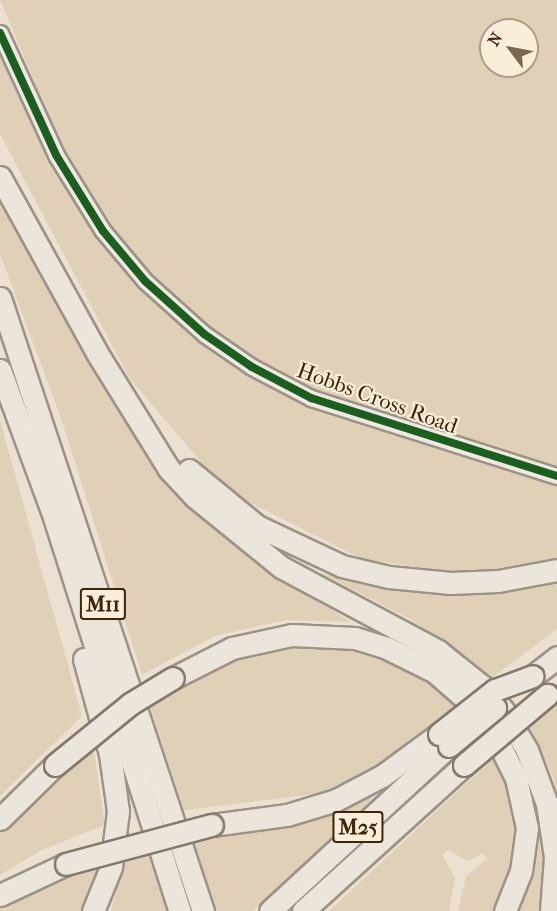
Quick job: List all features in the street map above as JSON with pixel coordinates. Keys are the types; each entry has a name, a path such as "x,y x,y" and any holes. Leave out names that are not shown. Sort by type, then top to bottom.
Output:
{"highway":[{"path":"0,177 77,319 155,440 169,469 243,540 329,594 438,651 491,695 524,743 547,804 555,856 551,911"},
{"name":"M11","path":"0,298 203,911"},
{"name":"M11","path":"0,370 52,511 180,911"},
{"path":"155,440 244,518 335,564 389,577 450,583 498,581 557,570"},
{"path":"52,511 69,609 117,793 115,850 93,911"},
{"path":"0,819 55,765 130,704 172,678 232,648 292,635 354,638 387,648 435,672 485,716 516,778 526,828 525,848 505,911"},
{"name":"M25","path":"270,911 444,740 557,657"},
{"name":"M25","path":"303,911 464,765 552,691"},
{"path":"0,895 66,864 212,825 288,815 336,800 444,740"}],"street":[{"name":"Hobbs Cross Road","path":"0,33 56,154 103,231 145,280 204,334 252,367 311,398 557,476"}],"shaded area":[{"path":"0,0 557,0 557,558 465,574 362,559 225,490 130,379 0,134 0,38 50,119"},
{"path":"0,196 108,394 153,463 260,562 350,622 286,620 215,636 142,675 61,418 0,254"},
{"path":"0,420 82,716 0,796"},
{"path":"323,574 419,591 518,588 557,580 557,629 493,677 410,619"},
{"path":"345,644 403,666 459,704 363,774 317,794 184,810 149,704 201,671 278,645"},
{"path":"557,704 557,801 554,779 530,726"},
{"path":"93,745 105,825 40,851 0,875 0,831"},
{"path":"498,754 518,824 514,869 497,911 458,911 466,876 488,858 482,854 468,861 448,850 442,854 455,878 449,911 329,911"},
{"path":"369,796 372,799 253,911 217,911 191,838 308,820"},
{"path":"534,798 546,850 541,911 520,911 538,850"},
{"path":"146,847 167,911 111,911 127,850"},
{"path":"102,858 82,911 0,911 0,905"}],"cycle path":[{"path":"0,33 56,155 103,231 145,281 204,334 252,367 311,398 557,476"}]}
